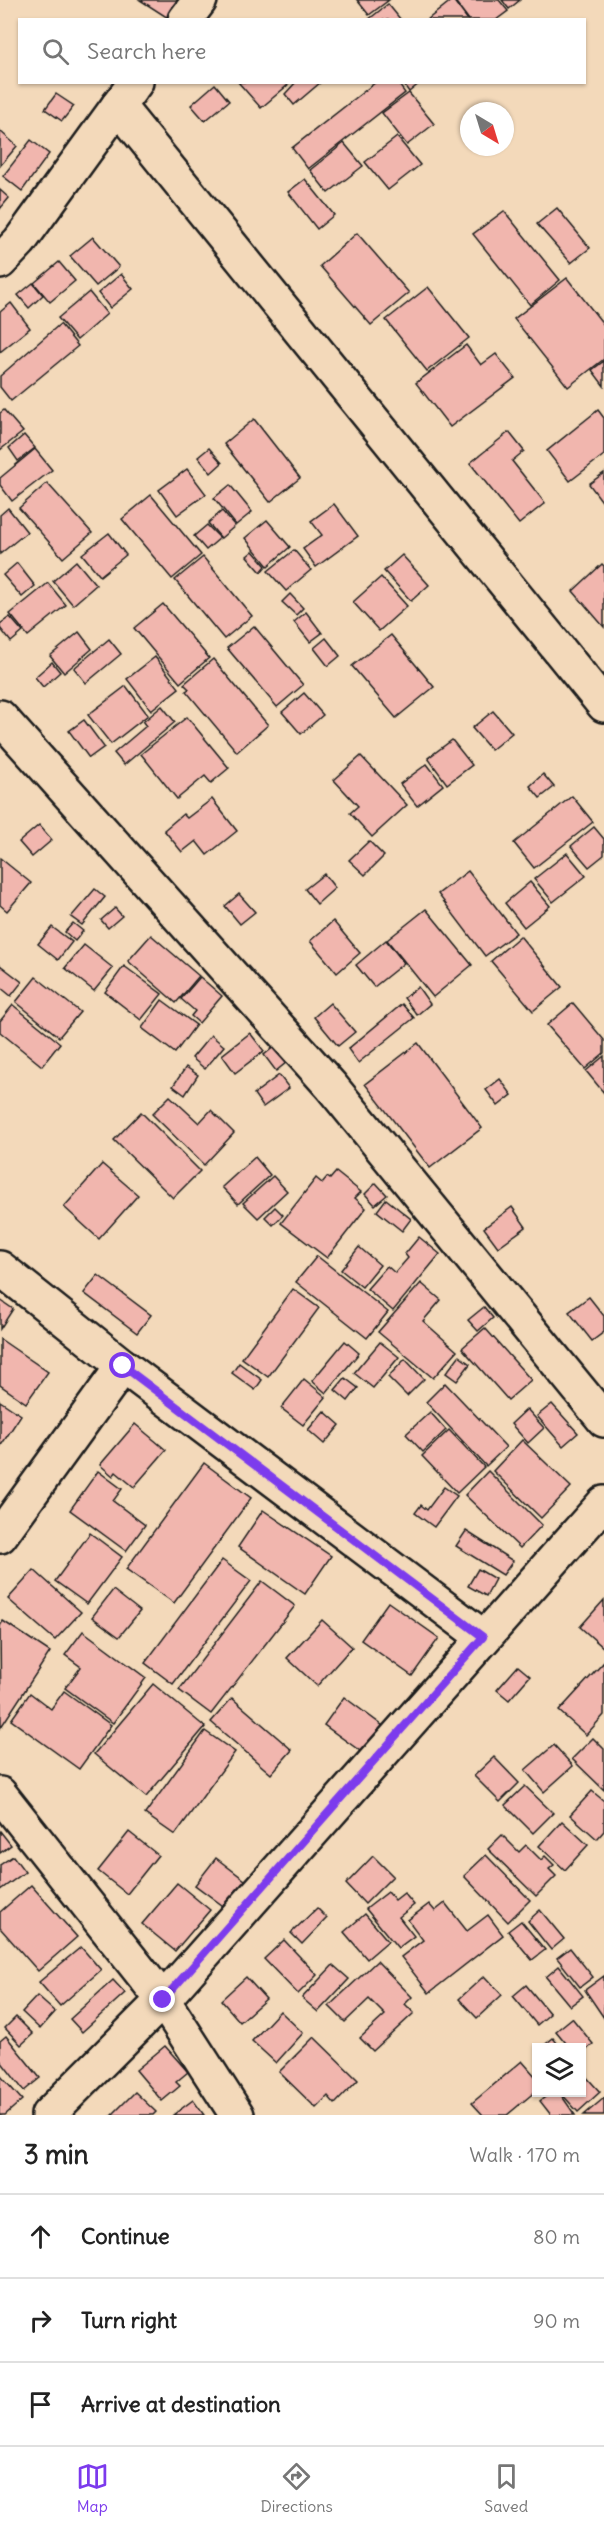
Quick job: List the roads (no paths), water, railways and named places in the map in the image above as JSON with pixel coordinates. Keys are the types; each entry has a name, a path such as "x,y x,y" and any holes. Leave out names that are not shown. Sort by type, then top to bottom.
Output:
{"street":[{"path":"186,18 200,0"},
{"path":"0,262 20,241 127,94 604,705"},
{"path":"0,717 331,1086 604,1420"},
{"path":"0,1268 123,1366 483,1637"},
{"path":"0,1536 123,1366"},
{"path":"48,2115 163,2000 604,1503"},
{"path":"0,1794 163,2000 237,2115"}]}
